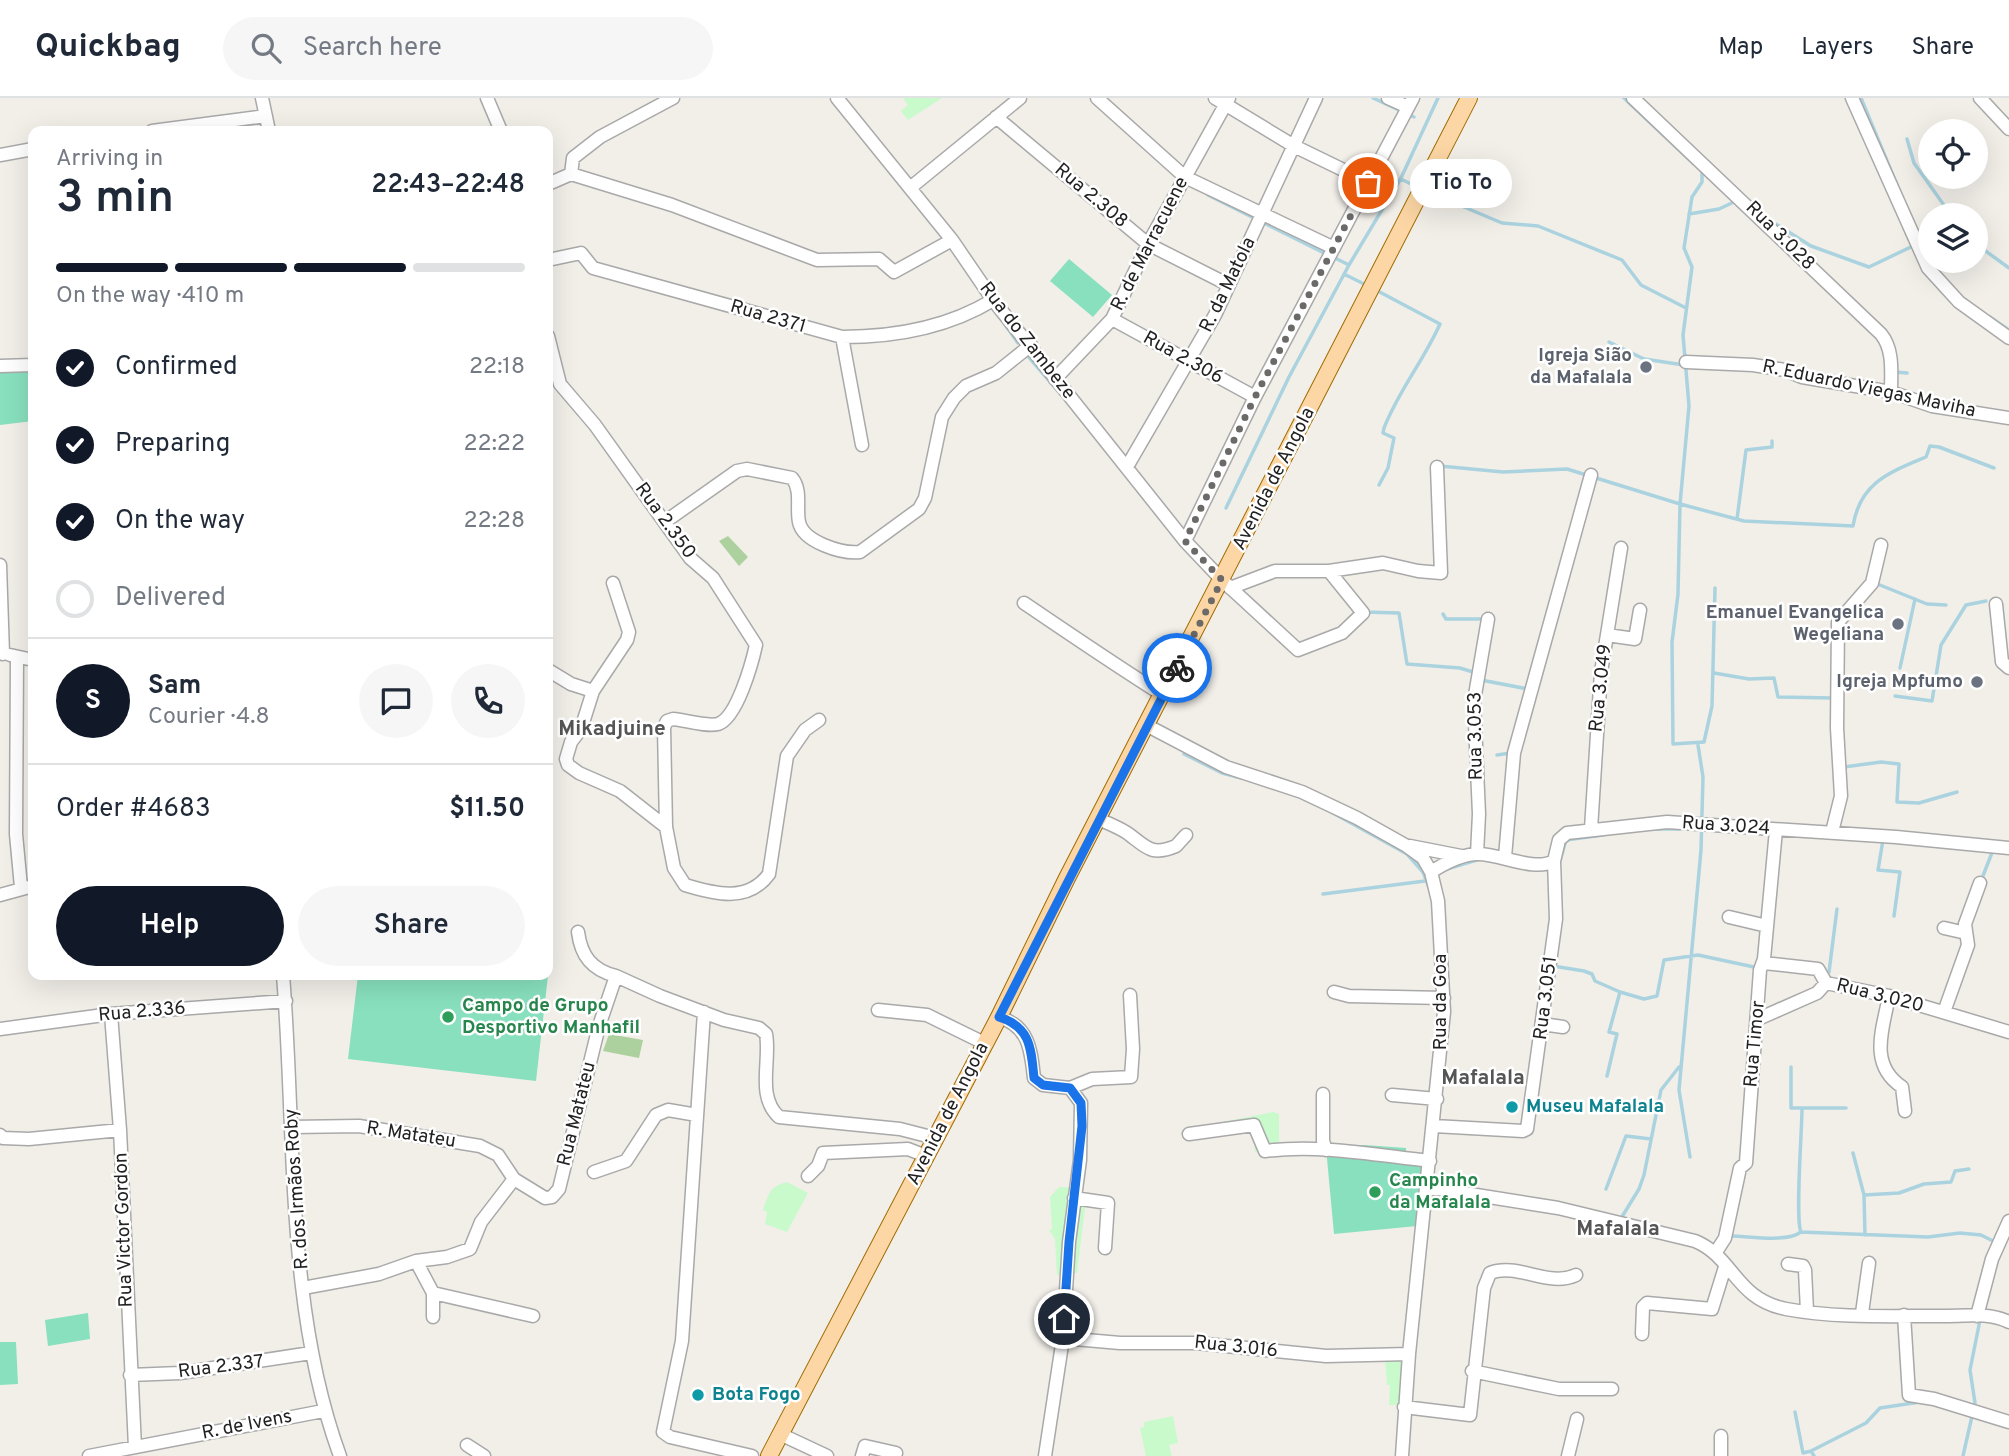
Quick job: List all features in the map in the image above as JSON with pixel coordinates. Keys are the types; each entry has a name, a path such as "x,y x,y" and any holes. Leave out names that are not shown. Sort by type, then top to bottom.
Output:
{"main road":[{"name":"Avenida de Angola","path":"768,1456 999,1017 1146,725 1226,584 1469,98"}],"street":[{"path":"262,98 268,126"},
{"path":"487,98 498,126"},
{"path":"570,174 573,158 600,137 673,98"},
{"name":"Rua do Zambeze","path":"837,98 952,240 993,300 1128,465 1185,541 1293,648 1304,650 1342,633 1363,613 1329,571"},
{"path":"909,188 1020,98"},
{"path":"1097,98 1185,177 1334,248"},
{"name":"R. da Matola","path":"1128,465 1190,363 1316,98"},
{"path":"1185,541 1255,397 1411,103 1388,98"},
{"name":"Rua 3.028","path":"1633,98 1881,334 1887,342 1890,356 1891,392"},
{"path":"1852,98 1928,268 1959,302 2009,338"},
{"path":"1980,98 2009,129"},
{"path":"1223,101 1294,146 1368,183"},
{"name":"R. de Marracuene","path":"1055,379 1112,318 1223,101"},
{"path":"190,126 266,116"},
{"name":"Rua 2.308","path":"996,117 1148,244 1229,285"},
{"path":"0,155 28,150"},
{"path":"553,182 570,174 672,205 817,260 879,259 894,272 952,240"},
{"name":"Rua 2371","path":"553,259 581,253 593,268 842,337 882,337 908,332 965,314 993,300"},
{"name":"Rua 2.306","path":"1112,318 1255,397"},
{"path":"842,337 862,445"},
{"path":"666,521 737,471 747,469 792,478 797,485 798,519 803,531 822,544 853,553 860,552 919,509 925,498 942,417 954,398 966,386 996,373 1031,345"},
{"name":"Rua 2.350","path":"553,354 561,384 666,521 690,558 713,578 755,642 734,709 719,724 673,719 667,721 664,727 666,827"},
{"name":"R. Eduardo Viegas Maviha","path":"1686,362 1753,365 1796,373 1802,377 1891,392 1932,406 2009,418"},
{"path":"0,366 28,365"},
{"path":"553,378 561,384"},
{"path":"1226,584 1275,571 1329,571 1383,563 1441,573 1437,467"},
{"path":"1505,857 1514,753 1591,475"},
{"path":"1832,832 1841,796 1838,622 1872,583 1881,545"},
{"name":"Rua 3.049","path":"1591,829 1595,745 1607,635 1621,548"},
{"path":"0,565 1,653 28,659"},
{"path":"613,583 629,632 627,640 593,691 581,729 565,754 568,765 621,791 666,827 674,869 685,885 715,894 746,894 760,886 769,874 786,756 805,730 819,719"},
{"path":"1024,603 1058,624 1097,655 1163,695"},
{"path":"1996,604 2002,662 2009,668"},
{"path":"1607,635 1635,639 1640,610"},
{"name":"Rua 3.053","path":"1471,855 1479,814 1474,701 1488,619"},
{"path":"0,895 10,895 27,887 16,834 17,657"},
{"path":"553,674 563,681 593,691"},
{"path":"1146,725 1226,766 1302,792 1405,845 1423,858 1431,872 1471,855"},
{"path":"1098,819 1117,827 1143,848 1151,850 1176,846 1186,835"},
{"name":"Rua 3.024","path":"1554,861 1562,835 1591,829 1667,822 1832,832 2009,848"},
{"name":"Rua Timor","path":"1716,1252 1725,1238 1740,1168 1746,1163 1760,970 1764,963 1776,830"},
{"path":"1405,845 1505,857 1529,865 1554,861"},
{"name":"Rua 3.051","path":"1434,1126 1523,1131 1527,1129 1556,919 1554,861"},
{"name":"Rua da Goa","path":"1402,1456 1404,1407 1437,1099 1444,998 1438,901 1431,872"},
{"path":"1944,1012 1968,945 1965,924 1980,883"},
{"path":"1729,918 1767,926"},
{"path":"1944,928 1966,933"},
{"path":"578,932 585,959 604,973 704,1012 759,1028 766,1034 766,1089 771,1110 779,1117 900,1129 935,1138"},
{"path":"1764,963 1818,969 1826,983"},
{"name":"Rua Matateu","path":"514,1180 545,1198 552,1197 559,1189 599,1026 616,976"},
{"name":"R. dos Irmãos Roby","path":"284,980 303,1288 311,1353 323,1407 340,1456"},
{"name":"Rua 3.020","path":"1758,1019 1817,993 1826,983 1889,996 2009,1032"},
{"path":"1334,992 1349,996 1444,998"},
{"path":"999,1017 1010,1020 1031,1043 1034,1078 1043,1085 1070,1088 1092,1079 1131,1077 1133,1049 1130,995"},
{"path":"1889,996 1879,1051 1890,1079 1902,1087 1905,1111"},
{"name":"Rua 2.336","path":"0,1029 111,1014 285,1002"},
{"path":"878,1010 927,1015 984,1043"},
{"path":"704,1012 682,1341 663,1432 670,1437 752,1456"},
{"name":"Rua Victor Gordon","path":"111,1014 120,1130 135,1447"},
{"path":"1542,1024 1563,1027"},
{"path":"1045,1456 1063,1338 1082,1126 1081,1103 1070,1088"},
{"path":"1323,1094 1323,1141 1326,1150"},
{"path":"1392,1095 1437,1099"},
{"path":"594,1172 626,1161 656,1115 668,1110 698,1115"},
{"path":"1189,1135 1254,1125 1265,1151 1291,1148 1326,1150 1430,1161"},
{"name":"R. Matateu","path":"292,1127 359,1126 480,1146 498,1155 514,1180"},
{"path":"0,1135 3,1139 29,1139 120,1130"},
{"path":"807,1176 818,1166 823,1153 908,1149 926,1156"},
{"path":"303,1288 379,1274 416,1261 447,1257 470,1249 481,1222 514,1180"},
{"path":"1426,1187 1590,1214 1695,1241 1716,1252 1725,1267 1748,1293 1773,1305 1807,1311 1998,1317 2009,1322"},
{"path":"1074,1198 1108,1203 1105,1248"},
{"path":"1978,1316 1992,1259 2009,1221"},
{"path":"416,1261 433,1293 433,1318"},
{"path":"1862,1313 1869,1263"},
{"path":"1788,1264 1803,1266 1805,1270 1807,1311"},
{"path":"1642,1334 1643,1307 1647,1303 1712,1309 1725,1267"},
{"path":"1404,1407 1470,1415 1472,1371 1484,1288 1490,1273 1510,1272 1554,1280 1566,1280 1576,1275"},
{"path":"433,1293 533,1317"},
{"path":"1904,1315 1909,1395 1934,1399 2009,1422"},
{"name":"Rua 3.016","path":"1063,1338 1120,1343 1196,1343 1325,1356 1409,1354"},
{"name":"Rua 2.337","path":"130,1375 180,1373 311,1353"},
{"path":"1472,1371 1559,1389 1612,1389"},
{"name":"R. de Ivens","path":"89,1456 323,1407"},
{"path":"1568,1456 1577,1419"},
{"path":"780,1434 827,1456"},
{"path":"1721,1436 1721,1456"},
{"path":"467,1445 484,1456"},
{"path":"862,1456 865,1446 896,1453"}],"green space":[{"path":"903,98 942,98 908,120 901,111 908,105"},
{"path":"1069,259 1112,295 1093,317 1050,281"},
{"path":"28,363 28,422 0,425 0,366"},
{"path":"728,536 748,557 739,566 719,541"},
{"name":"Campo de Grupo Desportivo Manhafil","path":"357,980 548,980 536,1081 348,1059"},
{"path":"609,1034 643,1040 639,1058 603,1051"},
{"path":"1273,1112 1279,1114 1279,1146 1255,1152 1252,1131 1223,1131 1223,1122"},
{"name":"Campinho da Mafalala","path":"1365,1145 1406,1148 1406,1153 1423,1157 1417,1226 1334,1234 1326,1148"},
{"path":"787,1182 808,1193 787,1232 765,1224 767,1212 763,1210 770,1192 776,1186"},
{"path":"1059,1187 1079,1188 1086,1200 1077,1273 1057,1275 1055,1239 1049,1230 1052,1229 1050,1197"},
{"path":"88,1313 90,1339 48,1346 45,1320"},
{"path":"0,1342 16,1342 18,1384 0,1385"},
{"path":"1385,1358 1403,1358 1400,1405 1389,1405 1390,1385 1387,1385"},
{"path":"1173,1416 1178,1443 1169,1445 1172,1456 1146,1456 1140,1428 1144,1427 1144,1422"}],"waterway":[{"path":"1373,98 1414,117"},
{"path":"1226,508 1289,377 1349,265 1401,178 1438,98"},
{"path":"1624,98 1694,164"},
{"path":"1861,98 1897,185"},
{"path":"1907,139 1914,163 1942,203"},
{"path":"1702,172 1702,182 1692,197 1684,248 1692,267 1683,335 1689,406 1680,504 1744,521 1853,526 1862,499 1869,489 1900,468 1926,457 1930,446 1994,468"},
{"path":"1401,179 1419,188"},
{"path":"1426,191 1502,223 1538,226 1622,260 1641,285 1686,308"},
{"path":"1208,195 1326,254"},
{"path":"1689,214 1719,209 1736,201"},
{"path":"1771,221 1811,246 1869,267 1915,245"},
{"path":"1988,253 2009,268"},
{"path":"1333,257 1349,265"},
{"path":"1344,274 1368,286"},
{"path":"1374,289 1440,324 1384,428 1383,433 1394,438 1388,468 1379,485"},
{"path":"999,316 1018,343"},
{"path":"1990,317 2009,330"},
{"path":"1609,342 1644,359 1684,365"},
{"path":"1027,355 1058,391"},
{"path":"1895,372 1907,373"},
{"path":"1737,519 1746,450 1772,447 1772,441"},
{"path":"1440,466 1503,472 1567,469 1680,504 1678,594 1672,642 1673,744 1704,742 1712,706 1715,588"},
{"path":"1875,583 1927,604 1946,605"},
{"path":"1900,668 1915,599"},
{"path":"1895,696 1932,701 1941,645 1966,605 1986,601"},
{"path":"1364,612 1399,613 1407,664 1460,668 1476,673"},
{"path":"1443,614 1446,619 1484,619"},
{"path":"1714,673 1749,679 1774,678 1778,697 1834,698"},
{"path":"1481,680 1528,689"},
{"path":"1690,1157 1679,1090 1701,850 1703,777 1698,745"},
{"path":"1497,755 1511,753"},
{"path":"1184,754 1222,773 1241,778"},
{"path":"1844,767 1881,762 1899,764 1897,802 1919,803 1957,792"},
{"path":"1333,813 1407,854 1423,872 1430,890"},
{"path":"1656,829 1679,829"},
{"path":"1560,861 1566,840 1603,835"},
{"path":"1883,840 1878,870 1900,872 1894,916"},
{"path":"1981,881 1993,850"},
{"path":"1447,869 1480,859"},
{"path":"1323,894 1425,881"},
{"path":"1829,972 1837,909"},
{"path":"1607,1076 1617,1034 1609,1032 1620,992 1644,999 1657,996 1664,960 1698,955 1754,967 1758,965"},
{"path":"1553,966 1592,974 1595,981 1620,992"},
{"path":"1620,1220 1639,1189 1644,1175 1661,1090 1679,1067"},
{"path":"1791,1067 1791,1108 1846,1108"},
{"path":"1801,1232 1799,1193 1802,1109"},
{"path":"1606,1189 1626,1136 1651,1139"},
{"path":"1853,1153 1864,1195"},
{"path":"1865,1235 1864,1195 1899,1193 1924,1184 1951,1182 1955,1171 1969,1169"},
{"path":"1730,1236 1777,1238 1801,1232 1928,1237 1960,1233 1981,1235 1995,1242"},
{"path":"1963,1456 1975,1403 1970,1370 1980,1320"},
{"path":"1814,1456 1811,1451 1866,1423 1880,1408 1920,1402"},
{"path":"1795,1412 1803,1453 1811,1451"}],"way so far":[{"path":"1177,668 1222,580 1185,541 1255,397 1368,183"}],"place":[{"name":"Tio To","path":"1368,183"},
{"name":"Igreja Sião da Mafalala","path":"1646,367"},
{"name":"Emanuel Evangelica Wegeliana","path":"1898,624"},
{"name":"Igreja Mpfumo","path":"1977,682"},
{"name":"Campo de Grupo Desportivo Manhafil","path":"448,1017"},
{"name":"Museu Mafalala","path":"1512,1107"},
{"name":"Campinho da Mafalala","path":"1375,1192"},
{"name":"Bota Fogo","path":"698,1395"}],"district":[{"name":"Mikadjuine","path":"612,729"},
{"name":"Mafalala","path":"1483,1078"},
{"name":"Mafalala","path":"1618,1229"}],"route":[{"path":"1064,1319 1069,1242 1080,1160 1081,1103 1070,1088 1043,1085 1034,1078 1031,1043 1010,1020 999,1017 1067,878 1177,668"}]}
